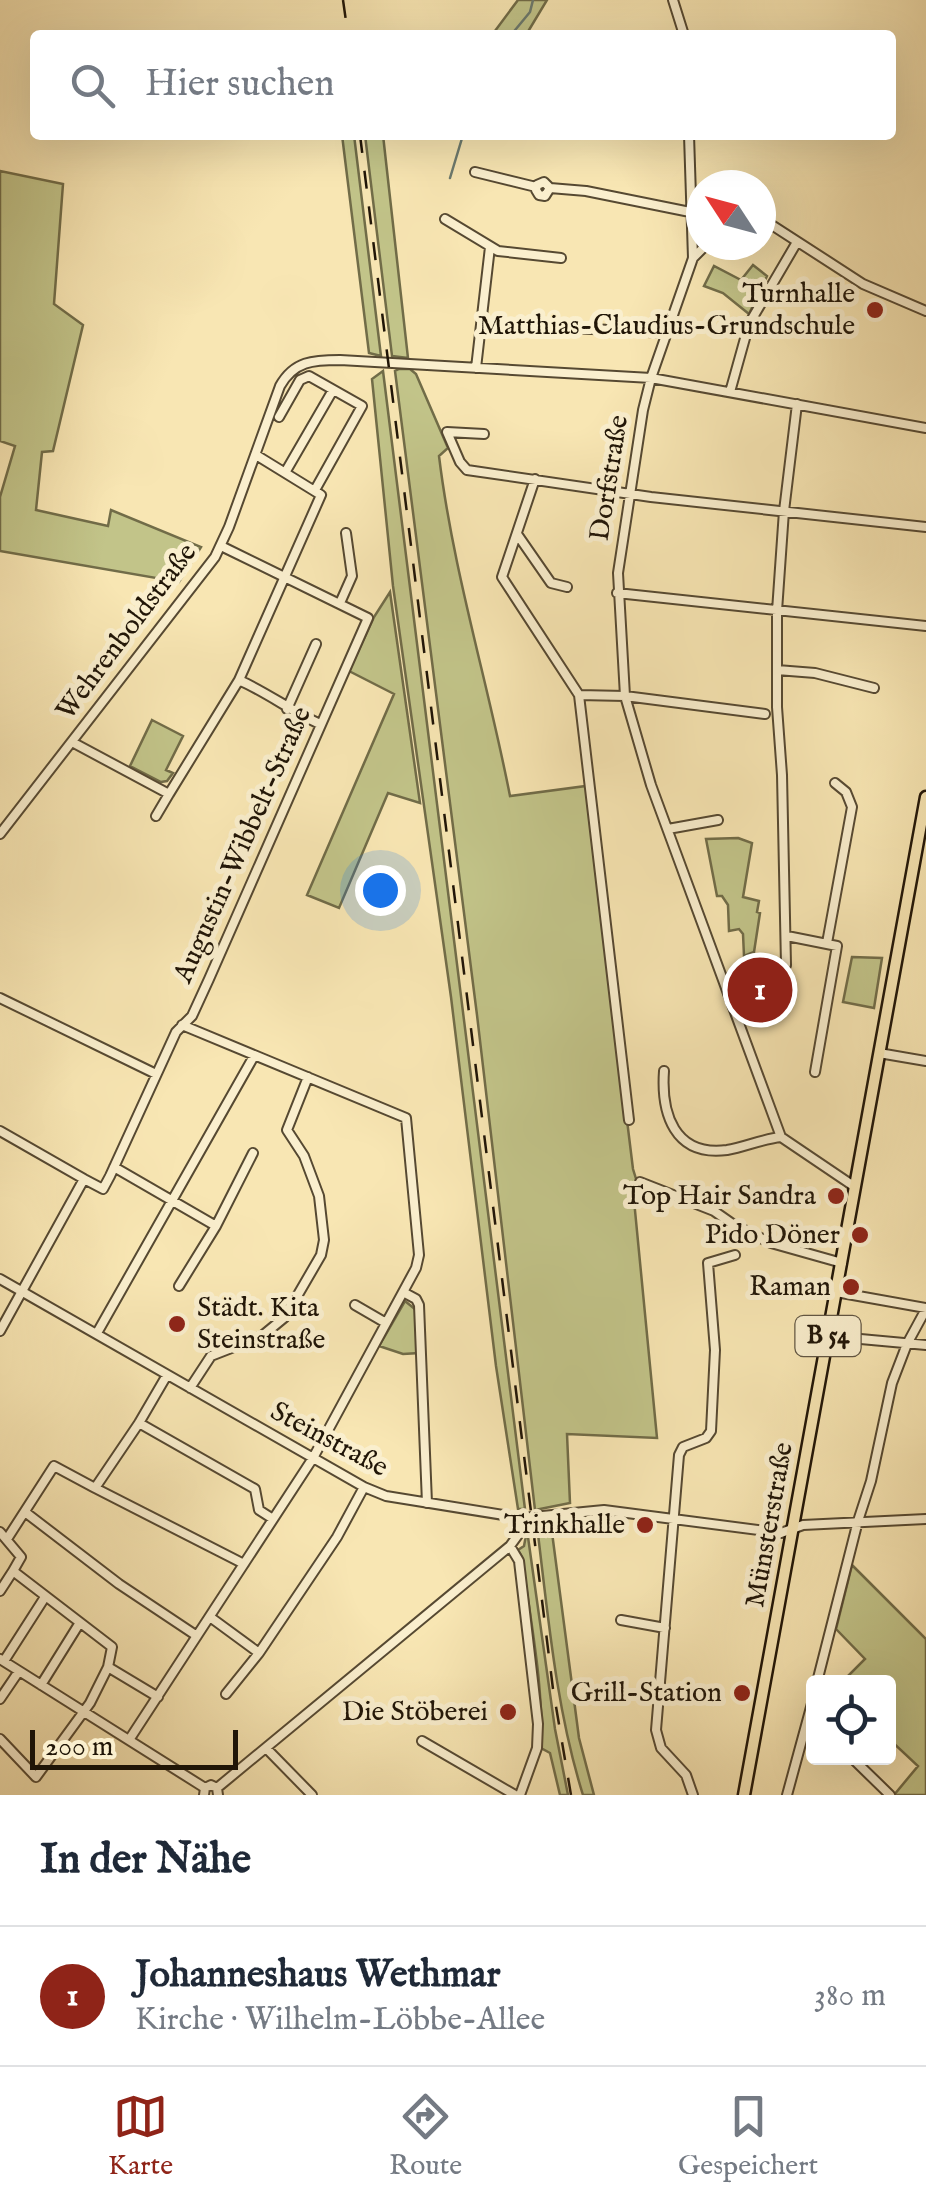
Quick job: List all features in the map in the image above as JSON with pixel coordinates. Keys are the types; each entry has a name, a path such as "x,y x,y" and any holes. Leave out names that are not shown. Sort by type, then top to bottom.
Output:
{"main road":[{"name":"Münsterstraße","path":"744,1795 926,797"}],"street":[{"path":"673,0 682,30"},
{"name":"Dorfstraße","path":"689,140 689,170"},
{"path":"476,172 536,187 544,182 550,188 586,191 686,211"},
{"path":"445,219 490,247 560,258"},
{"path":"776,228 863,284 926,311"},
{"path":"730,392 750,324 797,242"},
{"path":"476,368 490,247"},
{"name":"Dorfstraße","path":"692,260 651,378 630,493 617,594 625,696 636,744 781,1137"},
{"path":"482,323 666,333"},
{"name":"Wehrenboldstraße","path":"0,834 221,546 280,386 302,363 330,360 651,378 926,428"},
{"path":"278,417 300,380 309,376 362,406 315,490"},
{"path":"286,471 333,390"},
{"path":"726,987 786,965 777,611 797,404"},
{"path":"484,434 447,432 467,470 926,527"},
{"path":"156,816 239,680 321,496 256,455"},
{"path":"535,479 502,577 579,695 629,1120"},
{"path":"221,546 340,604 352,576 346,533"},
{"path":"517,534 552,584 566,587"},
{"path":"617,594 926,626"},
{"name":"Augustin-Wibbelt-Straße","path":"114,1166 176,1032 192,1016 220,957 368,618 340,604"},
{"path":"287,709 316,644"},
{"path":"777,670 815,673 874,688"},
{"path":"239,680 273,695 287,709 320,724"},
{"path":"579,695 625,696 765,714"},
{"path":"72,742 169,794"},
{"path":"827,943 852,807 846,792 835,783"},
{"path":"668,829 718,820"},
{"path":"787,936 837,946 815,1072"},
{"path":"0,998 156,1074"},
{"path":"129,1740 313,1458 416,1268 419,1255 406,1118 182,1026"},
{"path":"878,1053 926,1061"},
{"path":"97,1334 254,1056"},
{"path":"664,1071 668,1118 690,1144 719,1150 781,1137 856,1187"},
{"path":"190,1388 210,1356 262,1336 285,1317 322,1255 324,1226 319,1196 304,1156 287,1130 308,1077"},
{"path":"0,1131 103,1190 114,1166 216,1226"},
{"path":"179,1286 216,1226 253,1153"},
{"path":"0,1330 84,1179"},
{"path":"640,1182 714,1211 734,1225 782,1247 842,1262"},
{"path":"693,1795 686,1775 657,1740 665,1628 679,1455 683,1447 706,1438 711,1431 715,1350 708,1263 735,1255"},
{"name":"Steinstraße","path":"0,1278 386,1496 522,1518 604,1510 782,1533 803,1525 926,1519"},
{"path":"403,1292 419,1305 426,1503"},
{"path":"819,1675 871,1482 892,1384 926,1308 836,1292"},
{"path":"355,1305 386,1322"},
{"path":"828,1336 926,1345"},
{"path":"94,1488 167,1374"},
{"path":"139,1423 255,1489 259,1510 273,1519"},
{"path":"0,1591 21,1557 4,1536 25,1512 54,1466 244,1564"},
{"path":"226,1694 320,1564 364,1487"},
{"path":"25,1512 118,1584 197,1636"},
{"path":"45,1597 2,1660 205,1792 211,1785 217,1792 510,1546 518,1535 522,1518"},
{"path":"422,1741 517,1795 537,1748 538,1724 519,1561 510,1546"},
{"path":"0,1739 36,1777 84,1712 108,1667 112,1647 14,1571"},
{"path":"210,1617 259,1653"},
{"path":"621,1620 665,1628"},
{"path":"41,1685 79,1624"},
{"path":"108,1667 158,1698"},
{"path":"0,1699 18,1671"},
{"path":"788,1795 806,1741"},
{"path":"266,1748 312,1795"},
{"path":"859,1765 890,1795"}],"green space":[{"path":"518,0 547,0 529,30 496,30"},
{"path":"343,140 355,140 381,356 369,353"},
{"path":"366,140 384,140 408,358 392,356"},
{"path":"0,171 63,184 54,304 83,325 53,451 42,452 36,510 108,526 111,510 201,547 179,582 0,551 0,497 15,446 0,441"},
{"path":"753,265 767,276 749,314 723,293 704,286 714,266 741,280"},
{"path":"410,369 416,374 448,448 439,456 445,499 510,796 586,786 637,1182 634,1200 657,1438 567,1434 570,1503 535,1510 395,371"},
{"path":"383,371 525,1509 518,1509 496,1366 451,997 393,586 372,379"},
{"path":"390,592 420,803 388,793 339,908 307,895 394,694 349,671"},
{"path":"152,720 183,736 166,770 173,773 167,781 161,782 130,766"},
{"path":"738,838 752,843 743,897 759,901 760,913 754,952 744,956 743,934 739,929 729,931 728,905 722,896 717,896 706,839"},
{"path":"852,957 882,958 874,1008 843,1002"},
{"path":"405,1301 416,1310 419,1353 403,1354 379,1346"},
{"path":"551,1525 579,1738 594,1795 583,1795 554,1662 537,1526"},
{"path":"527,1530 568,1795 560,1795 550,1753 541,1748 536,1652 518,1550 524,1546"},
{"path":"852,1565 926,1639 926,1795 894,1795 918,1766 896,1746 896,1675 849,1675 865,1659 836,1629"}],"waterway":[{"path":"515,30 530,12 533,0"},
{"path":"450,178 461,140"}],"railway":[{"path":"343,0 347,30"},
{"path":"361,140 553,1689 571,1795"}],"place":[{"name":"Turnhalle Matthias-Claudius-Grundschule","path":"875,310"},
{"name":"Johanneshaus Wethmar","path":"760,990"},
{"name":"Top Hair Sandra","path":"836,1196"},
{"name":"Pido Döner","path":"860,1235"},
{"name":"Raman","path":"851,1287"},
{"name":"Städt. Kita Steinstraße","path":"177,1324"},
{"name":"Trinkhalle","path":"645,1525"},
{"name":"Grill-Station","path":"742,1693"},
{"name":"Die Stöberei","path":"508,1712"}]}
